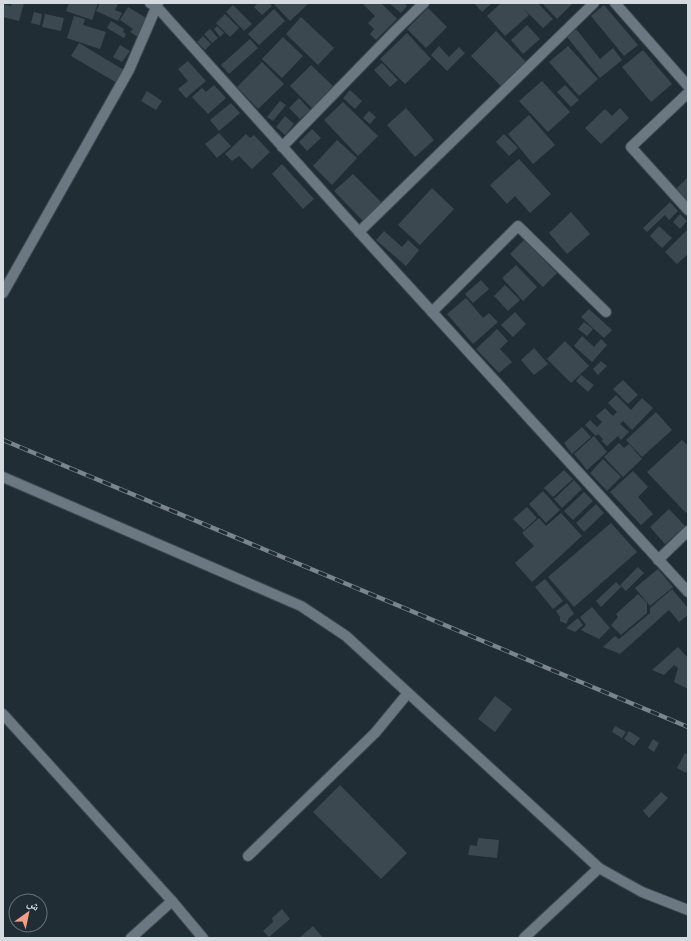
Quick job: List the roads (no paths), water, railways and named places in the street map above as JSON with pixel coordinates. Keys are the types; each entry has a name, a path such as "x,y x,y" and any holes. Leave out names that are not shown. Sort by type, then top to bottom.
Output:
{"street":[{"path":"282,147 424,3"},
{"path":"359,232 594,3"},
{"path":"614,3 688,86"},
{"path":"3,293 129,70 155,4 359,232 688,592"},
{"path":"688,93 631,147 688,210"},
{"path":"432,312 518,226 606,312"},
{"path":"3,478 301,606 346,636 599,868 642,892 688,910"},
{"path":"658,560 688,531"},
{"path":"248,856 375,733 408,693"},
{"path":"3,714 172,901 203,938"},
{"path":"524,938 599,868"},
{"path":"131,938 172,901"}],"railway":[{"path":"3,440 688,727"}]}
